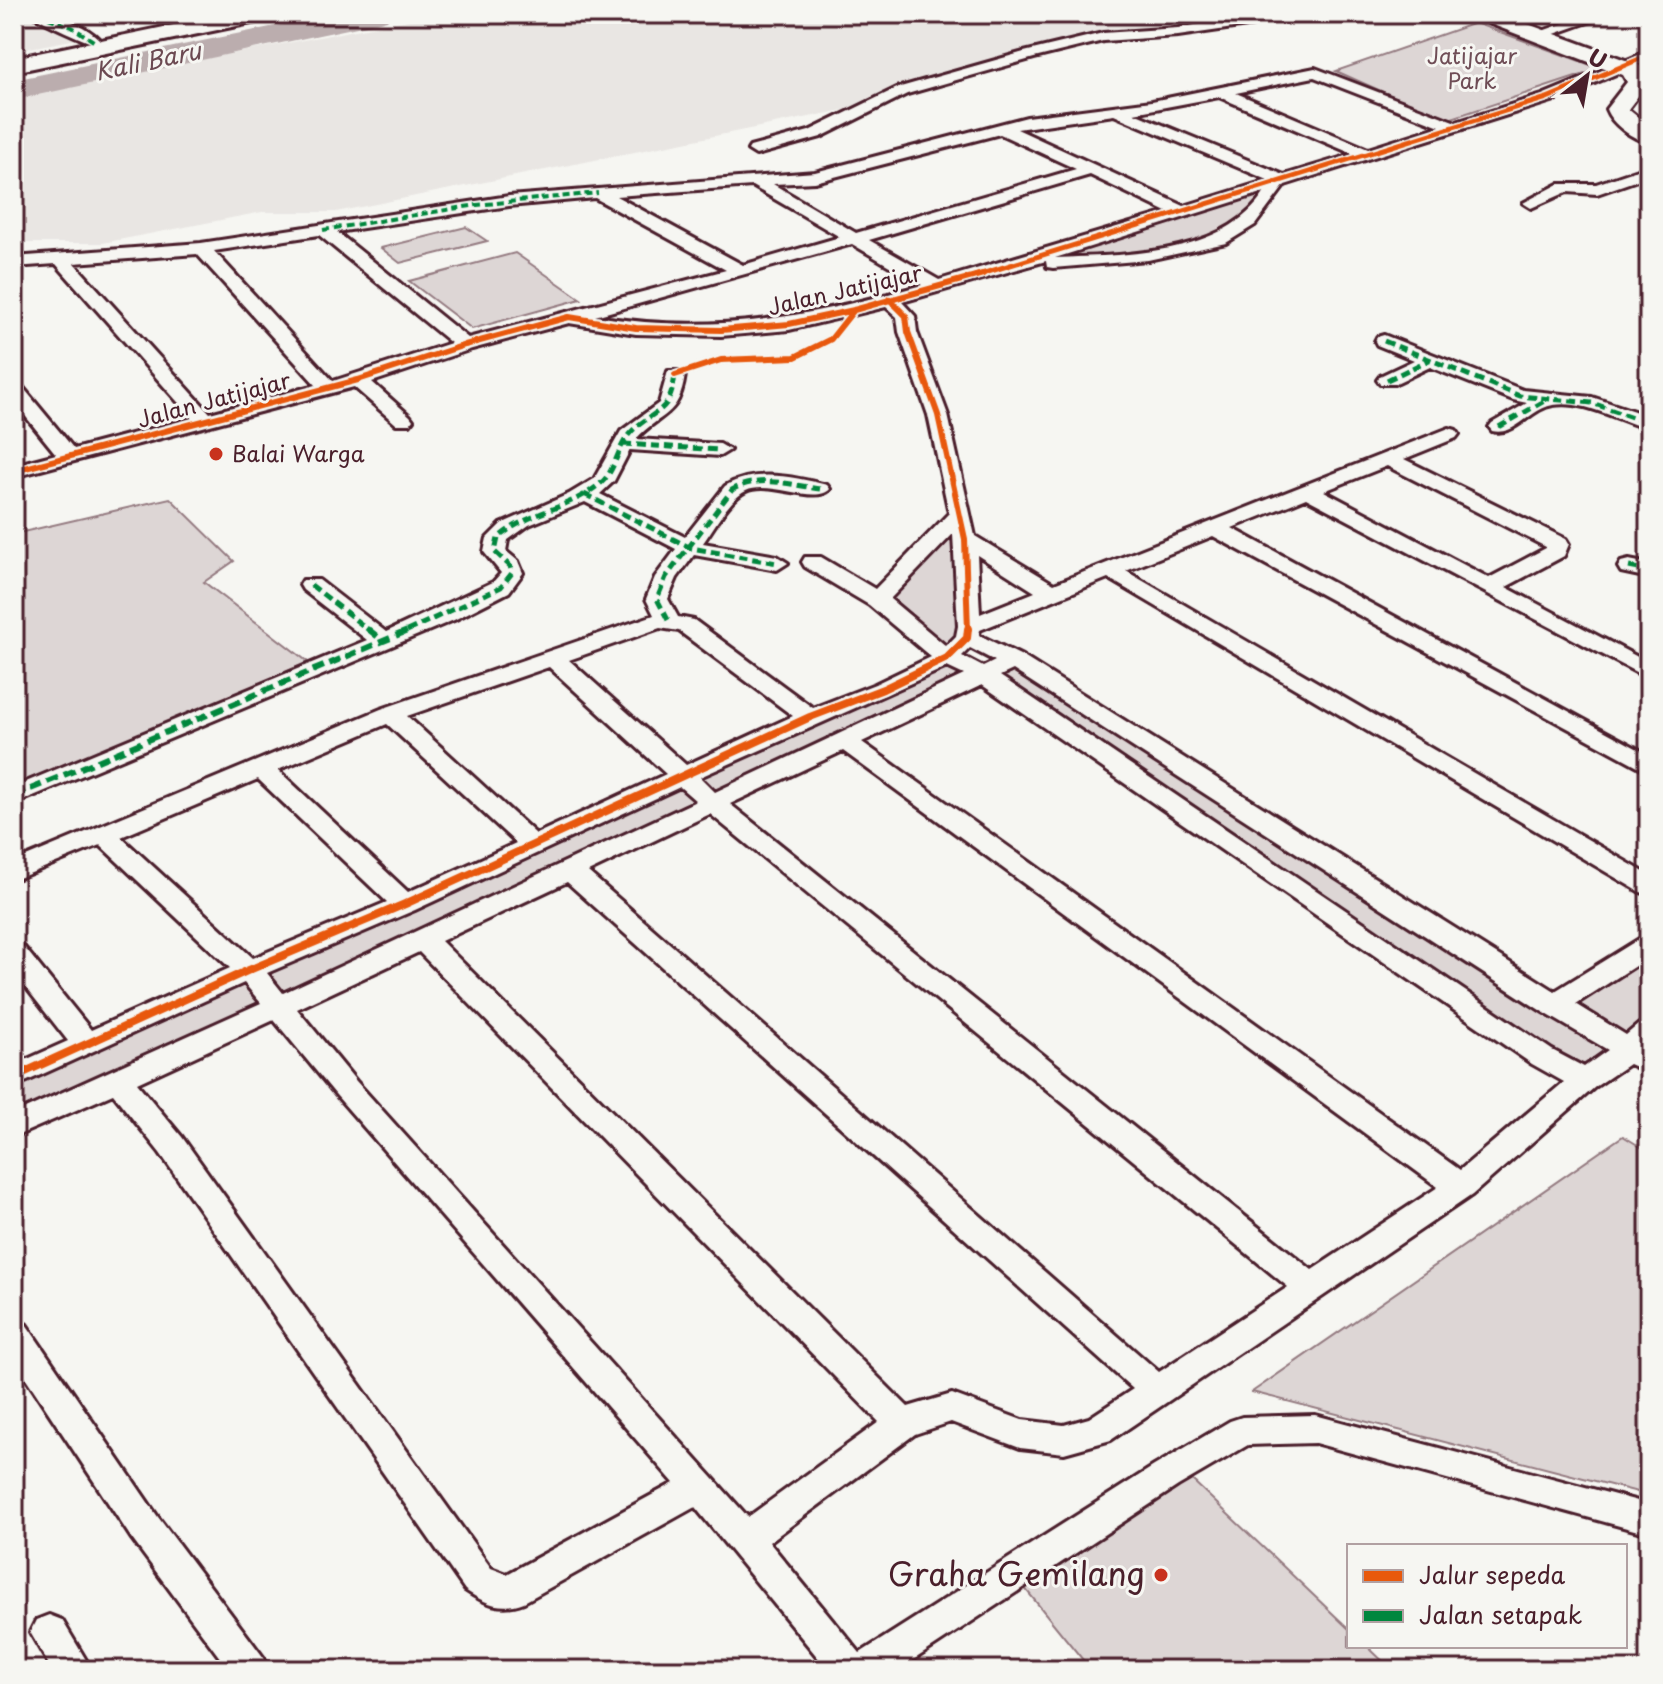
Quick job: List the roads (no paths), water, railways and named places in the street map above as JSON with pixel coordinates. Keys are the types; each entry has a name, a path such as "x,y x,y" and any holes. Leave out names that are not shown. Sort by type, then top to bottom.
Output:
{"highway":[{"path":"14,59 232,14"},
{"path":"14,65 261,14"}],"street":[{"path":"38,14 72,27 95,42"},
{"path":"756,150 815,134 902,91 1067,45 1123,35 1178,32 1248,22 1266,14"},
{"path":"1482,14 1637,75 1638,82 1617,109 1620,116 1649,136"},
{"path":"1538,35 1604,14"},
{"path":"1123,35 1157,51"},
{"name":"Jalan Jatijajar","path":"14,471 358,380 465,345 569,317 636,328 721,330 813,320 1014,265 1557,94 1649,55"},
{"path":"14,262 201,248 477,205 827,175 1001,128 1119,111 1315,72 1453,126"},
{"path":"1221,92 1367,154"},
{"path":"1014,265 1069,263 1211,243 1240,230 1269,201 1281,181 1119,111"},
{"path":"1001,128 1182,212"},
{"path":"569,317 1091,170"},
{"path":"1531,203 1565,187 1597,189 1649,171"},
{"path":"757,182 938,287"},
{"path":"598,193 741,271"},
{"path":"323,230 465,345"},
{"path":"201,248 329,388"},
{"path":"59,257 206,421"},
{"path":"882,301 885,318 909,337 938,415 965,539 968,632"},
{"path":"1384,341 1520,396 1608,406 1649,423"},
{"path":"1387,380 1429,360"},
{"path":"14,796 446,615 507,584 512,569 495,552 498,538 518,524 584,494 604,481 631,431 667,408 673,399 675,375"},
{"path":"358,380 403,420"},
{"path":"14,389 69,456"},
{"path":"1499,427 1546,400"},
{"path":"14,1077 249,970 405,904 810,717 883,689 947,658 968,632 1052,593 1449,434"},
{"path":"623,444 720,450"},
{"path":"1388,459 1558,544 1556,551 1490,587"},
{"path":"668,620 657,599 666,577 732,490 741,484 755,482 820,489"},
{"path":"1308,491 1649,672"},
{"path":"584,494 691,548 777,563"},
{"path":"877,600 961,513"},
{"path":"1215,528 1649,765"},
{"path":"965,539 1052,593"},
{"path":"813,562 877,600 947,658 984,676 1542,1057 1585,1080"},
{"path":"1111,571 1649,886"},
{"path":"311,585 383,641"},
{"path":"14,872 390,714 658,621 668,620 686,625 810,717"},
{"path":"968,632 1553,1005 1643,1048"},
{"path":"553,658 713,803 1312,1288"},
{"path":"14,1126 278,1007 1014,661"},
{"path":"390,714 532,844"},
{"path":"846,742 1461,1187"},
{"path":"262,769 405,904"},
{"path":"1245,854 1281,833"},
{"path":"103,834 249,970 697,1488 745,1539 851,1670"},
{"path":"570,870 1158,1391"},
{"path":"422,938 903,1424"},
{"path":"1553,1005 1649,945"},
{"path":"14,953 86,1044"},
{"path":"745,1539 903,1424 930,1412 952,1408 1020,1434 1064,1439 1099,1430 1461,1187 1585,1080 1643,1048"},
{"path":"117,1079 171,1145 478,1579 493,1589 511,1591 697,1488"},
{"path":"14,1333 145,1528 251,1670"},
{"path":"866,1670 1166,1476 1242,1431 1315,1429 1649,1519"},
{"path":"49,1632 73,1670"}],"waterway":[{"name":"Kali Baru","path":"14,90 376,14"}],"place":[{"name":"Balai Warga","path":"216,454"},
{"name":"Graha Gemilang","path":"1161,1575"}],"park label":[{"name":"Jatijajar Park","path":"1472,68"}]}
